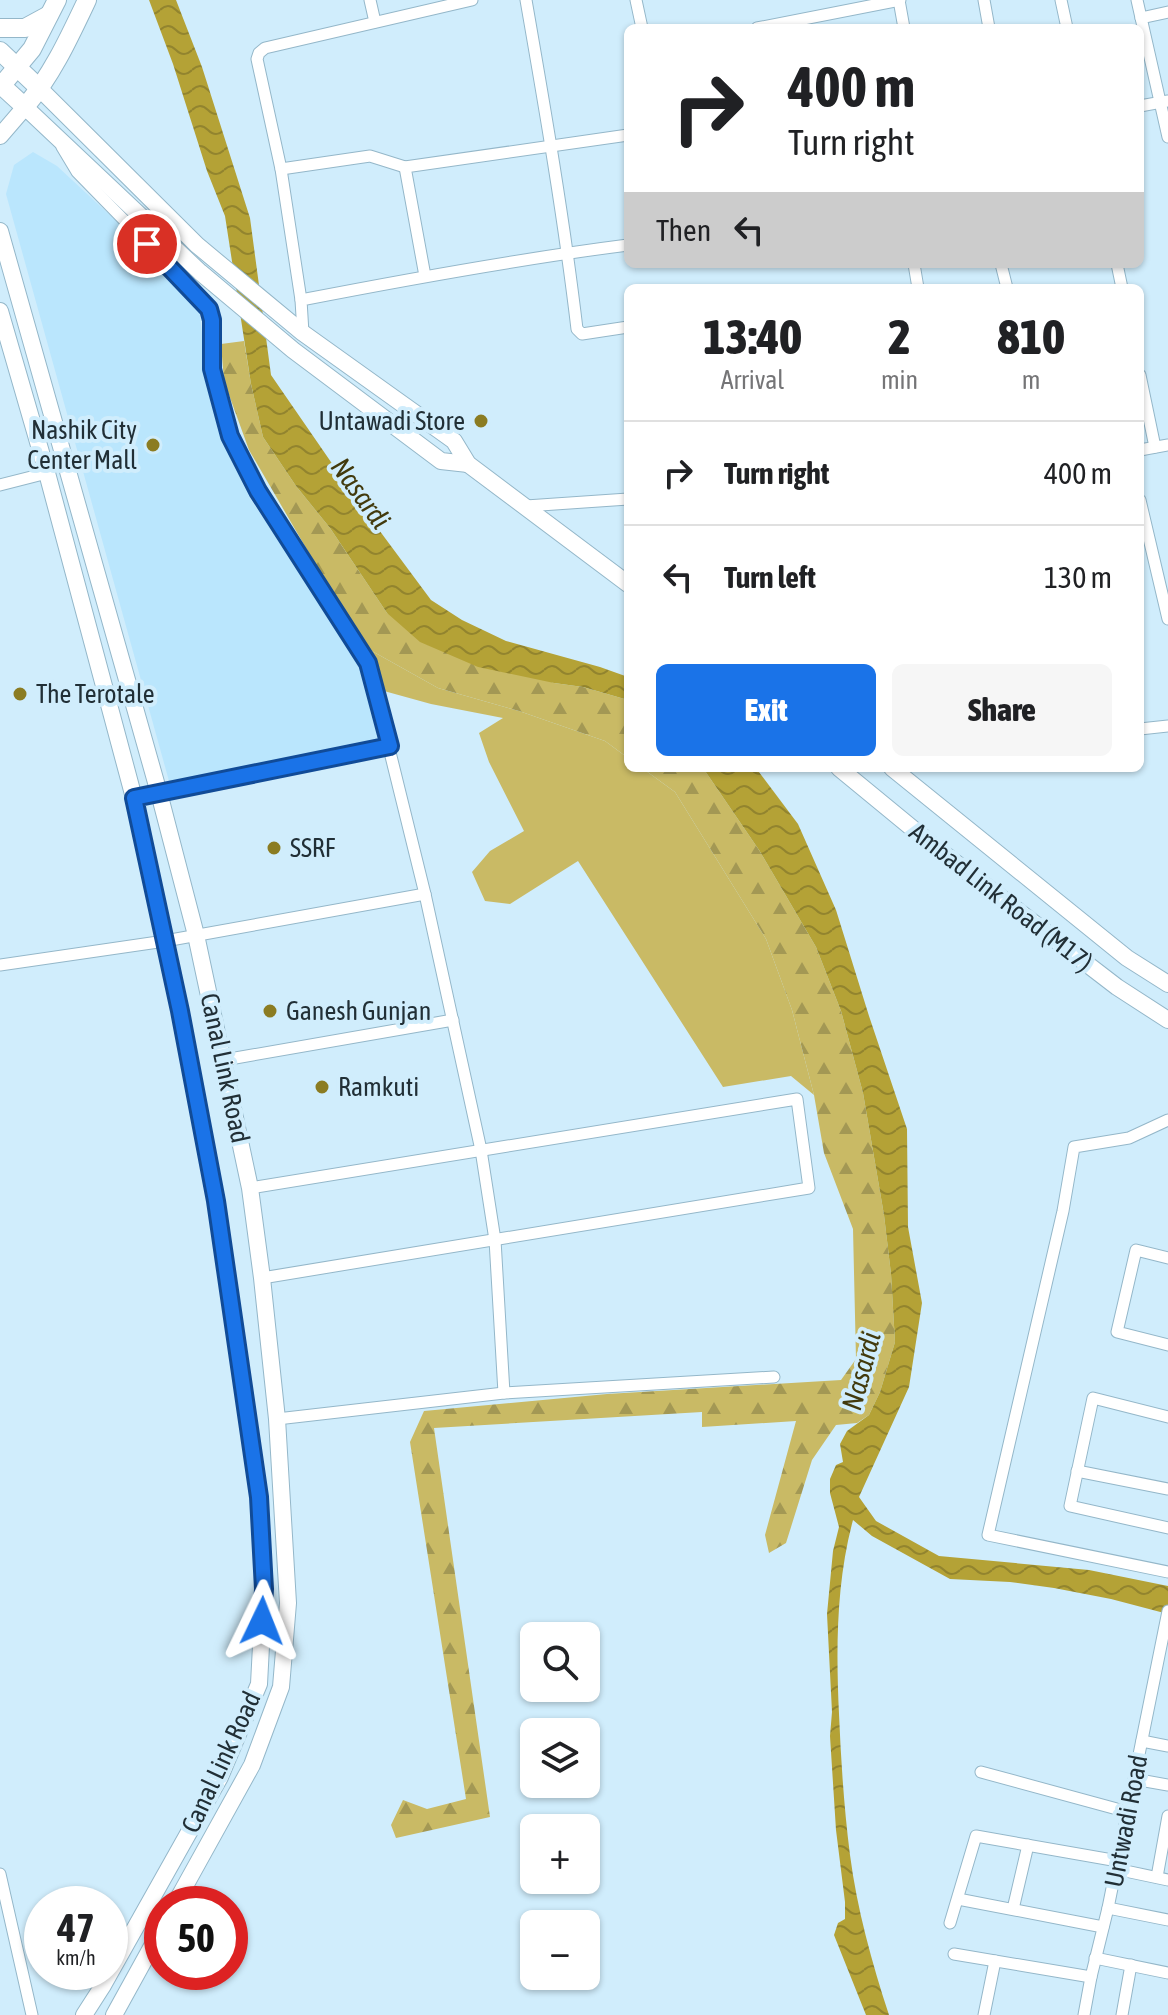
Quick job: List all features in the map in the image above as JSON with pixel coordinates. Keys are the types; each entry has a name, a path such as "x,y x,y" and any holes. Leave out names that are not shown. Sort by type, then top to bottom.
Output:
{"main road":[{"path":"0,136 40,89 55,66 87,0"},
{"path":"0,28 25,28 53,8"},
{"path":"53,8 32,49 1,85 59,139 94,181 293,350 441,461 468,464"},
{"path":"0,51 197,245 303,333 454,441 468,464 624,581"},
{"name":"Canal Link Road","path":"0,231 159,793 196,935 250,1188 262,1278 277,1419 288,1603 281,1687 252,1765 185,1886"},
{"name":"Canal Link Road","path":"0,311 134,798 180,1011 216,1201 259,1497 264,1589 259,1684 220,1777 84,2015"},
{"name":"Ambad Link Road (M17)","path":"844,772 935,847 1117,987 1168,1020"},
{"path":"897,772 1127,958 1168,984"},
{"path":"114,2015 144,1961"}],"street":[{"path":"370,0 375,22"},
{"path":"303,333 301,300 281,169 257,59 259,53 265,48 472,0"},
{"path":"526,0 552,145 579,332 624,328"},
{"path":"636,0 641,24"},
{"path":"777,24 899,0 903,24"},
{"path":"984,0 988,24"},
{"path":"1061,0 1066,24"},
{"path":"1137,0 1143,24"},
{"path":"1141,18 1168,12"},
{"path":"1144,29 1164,102 1168,137"},
{"path":"1144,105 1164,102"},
{"path":"281,169 370,156 405,167 624,136"},
{"path":"405,167 425,276"},
{"path":"94,181 209,309 212,320 212,369 230,436 258,491 368,663 425,894 481,1150 495,1240 504,1393"},
{"path":"301,300 425,276 624,246"},
{"path":"1144,394 1155,447"},
{"path":"1144,449 1168,445"},
{"path":"0,485 47,473"},
{"path":"526,506 624,499"},
{"path":"1144,517 1168,619"},
{"path":"1144,729 1168,726"},
{"path":"134,798 390,746"},
{"path":"0,965 165,941 425,894"},
{"path":"224,1060 453,1020"},
{"path":"250,1188 797,1099 809,1188 262,1278"},
{"path":"1168,1120 1129,1138 1074,1147 1060,1225 988,1535 1168,1572"},
{"path":"1168,1258 1136,1250 1117,1332 1168,1345"},
{"path":"277,1419 504,1393 774,1377"},
{"path":"1168,1417 1093,1398 1070,1506 1168,1528"},
{"path":"1077,1471 1168,1489"},
{"name":"Untwadi Road","path":"1084,2015 1142,1741 1165,1649 1168,1611"},
{"path":"1142,1741 1168,1746"},
{"path":"981,1772 1128,1812"},
{"path":"1134,1779 1168,1785"},
{"path":"950,1923 976,1836 1117,1865 1162,1878 1168,1816"},
{"path":"1013,1909 1028,1845"},
{"path":"0,1874 32,2015"},
{"path":"958,1899 1103,1927"},
{"path":"1108,1908 1168,1920"},
{"path":"954,1954 1091,1977"},
{"path":"1095,1958 1168,1973"},
{"path":"984,2015 995,1961"},
{"path":"1122,2015 1131,1965"}],"shaded area":[{"name":"Nashik City Center Mall","path":"33,152 57,166 198,297 208,391 251,500 362,661 384,743 169,781 6,194 14,165"}],"green space":[{"path":"244,341 263,437 387,613 554,683 583,687 624,699 624,755 605,741 519,711 438,688 363,646 249,450 224,381 221,344"},
{"path":"363,646 438,688 519,711 605,741 624,755 624,772 648,772 675,792 766,939 792,1010 814,1095 791,1076 723,1087 578,861 510,904 485,901 472,872 490,851 524,831 489,762 479,733 503,718 384,691"},
{"path":"648,772 706,772 759,850 816,947 841,1011 863,1093 884,1215 895,1342 880,1392 869,1415 857,1423 836,1425 812,1460 786,1543 769,1553 765,1535 796,1421 702,1427 702,1412 434,1428 490,1817 396,1838 391,1825 403,1800 427,1809 466,1799 410,1442 424,1411 607,1394 841,1380 856,1359 853,1229 824,1153 814,1095 792,1010 766,939 675,792"}],"water":[{"path":"149,0 176,0 202,67 250,218 271,375 362,507 431,600 462,620 506,641 624,676 624,699 583,687 478,667 420,642 387,613 330,528 296,486 263,437 251,384 225,216 207,171"},
{"path":"706,772 759,772 798,824 836,910 907,1129 908,1227 922,1303 909,1387 859,1497 876,1521 939,1556 1089,1570 1168,1586 1168,1614 1054,1588 950,1579 872,1536 853,1520 843,1568 838,1617 843,1784 857,1895 889,2015 866,2015 834,1935 838,1923 845,1919 845,1902 836,1830 830,1736 832,1712 827,1614 833,1551 839,1527 830,1493 830,1479 836,1465 843,1462 840,1444 847,1431 869,1415 880,1392 895,1342 891,1274 863,1093 841,1011 816,947 759,850"}],"place":[{"name":"Untawadi Store","path":"481,421"},
{"name":"Nashik City Center Mall","path":"153,445"},
{"name":"The Terotale","path":"20,694"},
{"name":"SSRF","path":"274,848"},
{"name":"Ganesh Gunjan","path":"270,1011"},
{"name":"Ramkuti","path":"322,1087"}],"route":[{"path":"147,244 209,309 212,320 212,369 230,436 258,491 368,663 390,746 134,798 180,1011 216,1201 259,1497 264,1589 262,1621"}],"water label":[{"name":"Nasardi","path":"361,493"},
{"name":"Nasardi","path":"861,1371"}]}
